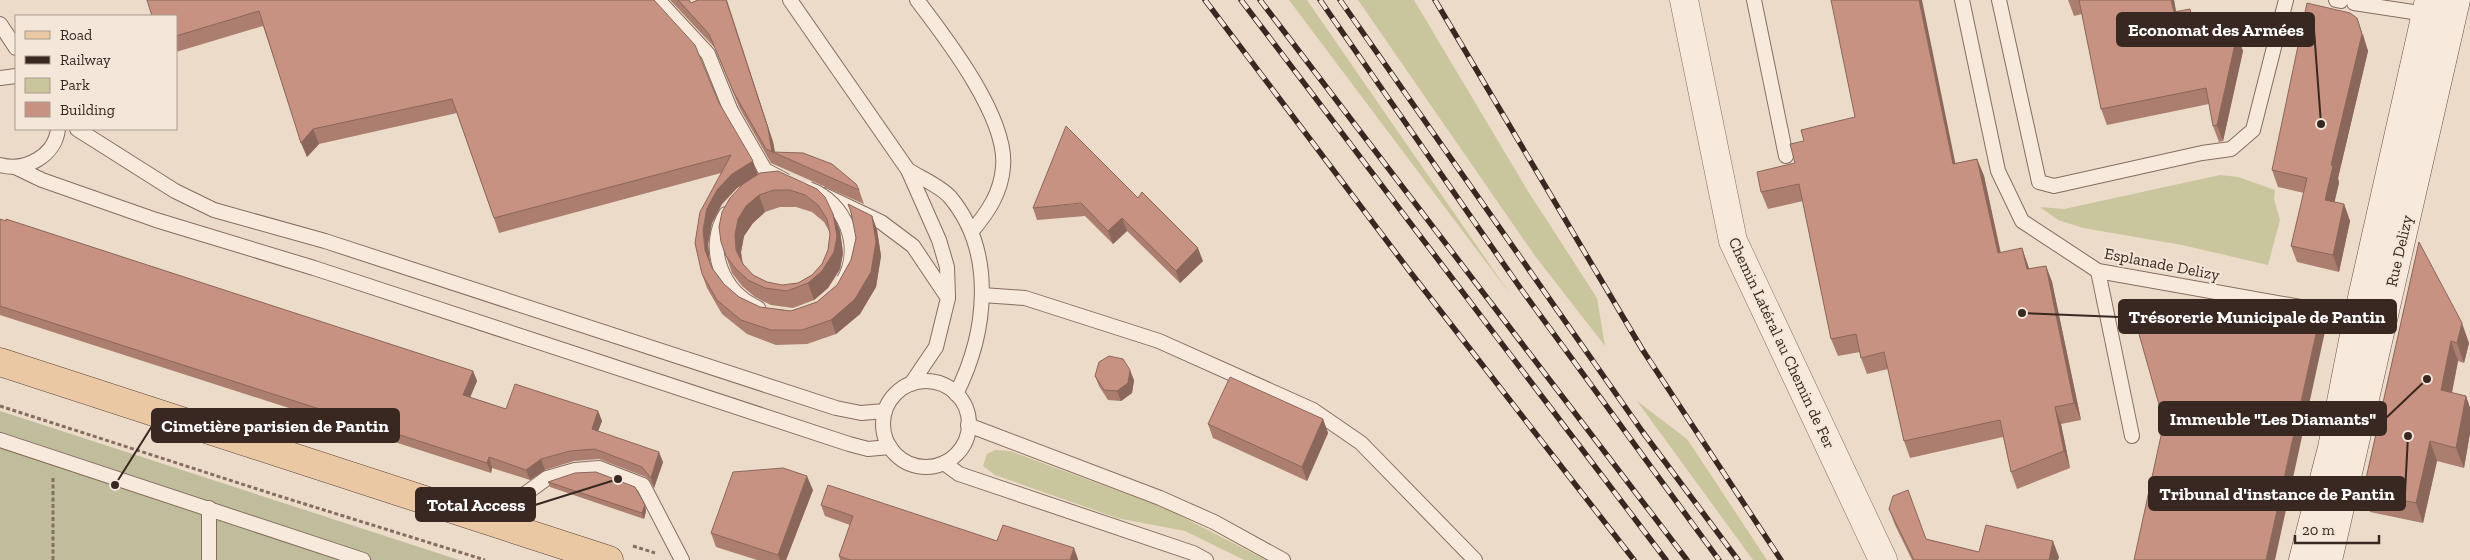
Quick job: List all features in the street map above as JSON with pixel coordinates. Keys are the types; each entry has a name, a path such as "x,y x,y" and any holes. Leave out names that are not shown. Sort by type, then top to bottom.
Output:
{"main road":[{"name":"Chemin Latéral au Chemin de Fer","path":"1684,0 1733,241 1883,560"},
{"name":"Rue Delizy","path":"2328,560 2456,0"},
{"name":"Rue Delizy","path":"2303,560 2332,448 2357,320 2428,7"},
{"path":"0,362 461,511 577,555 610,560"},
{"name":"Rue Delizy","path":"2317,560 2339,462 2332,448"}],"lane":[{"path":"658,0 708,54 731,111 764,170 788,182 812,190 828,199 838,209 848,228 852,253 848,272 835,294"},
{"path":"790,0 908,170 939,240 947,267 948,298 936,347 912,384 894,395 885,411 883,430 890,448 899,458 910,464 931,467 944,463 955,456 963,445 968,425 964,406 956,394 945,386 932,382 912,384"},
{"path":"917,0 952,47 982,95 1002,149 1004,167 997,196 986,214 972,231"},
{"path":"1754,0 1786,156"},
{"name":"Esplanade Delizy","path":"1962,0 1998,171 2022,221 2098,271 2323,311 2357,320"},
{"path":"1999,0 2039,182 2054,186 2202,152 2231,149 2253,130 2286,0"},
{"path":"2344,1 2428,7"},
{"path":"0,24 15,46"},
{"path":"0,78 15,76"},
{"path":"0,165 16,167 30,164 42,157 52,146 58,130"},
{"path":"79,130 175,191 214,210 335,244 836,408 861,413 885,411"},
{"path":"16,167 42,180 156,220 314,268 849,444 868,449 890,448"},
{"path":"908,170 949,195 972,231 979,254 982,295 978,332 970,362 956,394"},
{"path":"762,182 775,178 809,187 881,222 913,246 948,298"},
{"path":"734,204 725,215 718,234 717,258 722,276 734,291 751,305 769,313"},
{"path":"2098,271 2132,436"},
{"path":"982,295 1025,298 1159,341 1313,410 1361,444 1475,560"},
{"path":"968,425 1160,498 1214,522 1283,560"},
{"path":"0,440 363,560"},
{"path":"944,463 959,474 1193,553 1206,560"},
{"path":"461,511 525,494 547,478 575,470 599,468 643,485 682,560"},
{"path":"209,508 209,560"}],"path":[{"path":"0,406 485,560"},
{"path":"52,458 53,560"}],"green space":[{"path":"1289,0 1307,0 1510,294"},
{"path":"1358,0 1414,0 1526,188 1597,298 1605,346 1535,256"},
{"path":"2220,175 2238,177 2275,190 2274,199 2280,220 2268,265 2182,245 2083,228 2058,220 2040,207 2064,209"},
{"path":"1637,401 1687,439 1767,560 1753,560"},
{"path":"995,450 1010,451 1167,509 1266,560 1244,560 1185,531 1117,518 995,475 983,466 987,454"}],"shaded area":[{"path":"0,411 459,560 0,560"}],"building":[{"path":"147,0 654,0 695,45 718,101 753,161 732,174 717,190 707,208 703,230 705,250 712,268 724,284 739,297 760,307 791,311 817,302 837,285 851,260 856,238 848,204 872,216 876,242 871,272 855,299 831,320 802,330 771,330 741,320 717,300 702,274 695,243 700,212 731,155 494,218 452,99 313,129 301,143 259,11 178,35 178,15 152,15"},
{"path":"678,0 689,0 691,3 698,0 726,0 768,128 772,152 766,149 734,93 709,34"},
{"path":"1831,0 1919,0 1953,164 1977,159 1998,253 2022,248 2027,269 2046,266 2074,403 2055,407 2064,451 2011,472 2000,420 1904,441 1884,352 1861,358 1856,334 1831,339 1799,184 1761,192 1757,172 1795,163 1790,144 1804,141 1801,130 1855,117"},
{"path":"2079,0 2171,0 2174,12 2190,9 2194,26 2237,35 2217,125 2213,126 2206,88 2101,109"},
{"path":"2307,3 2350,13 2357,18 2362,34 2331,165 2333,166 2325,200 2344,204 2333,255 2291,246 2307,178 2272,170"},
{"path":"1066,126 1138,198 1142,192 1198,248 1176,271 1122,218 1108,231 1081,203 1033,208"},
{"path":"773,152 803,153 832,164 856,184 859,190"},
{"path":"778,171 817,189 825,197 833,214 837,236 834,252 822,271 808,283 787,291 765,288 748,280 726,256 721,242 719,227 722,212 730,198 743,184 760,173","holes":["774,190 790,190 805,195 818,205 827,219 830,234 828,250 822,264 812,275 798,283 782,285 767,282 753,275 743,264 736,250 735,235 738,219 746,206 759,195"]},
{"path":"0,219 6,221 6,219 473,371 463,395 506,409 515,384 598,411 592,429 659,452 651,478 642,467 595,449 570,451 541,459 526,470 489,457 487,463 0,306"},
{"path":"2419,242 2462,323 2457,343 2451,341 2441,390 2466,396 2456,448 2430,441 2416,503 2363,492"},
{"path":"2276,301 2321,311 2266,560 2134,560 2164,422 2135,320 2188,304 2271,322"},
{"path":"1109,356 1123,359 1130,370 1128,383 1117,391 1104,390 1095,376 1099,362"},
{"path":"1230,377 1323,419 1302,467 1208,424"},
{"path":"783,468 807,476 778,555 711,533 733,472"},
{"path":"596,472 635,487 645,505 642,513 548,482 575,473"},
{"path":"828,485 997,541 1003,525 1074,548 1070,560 850,560 839,556 853,516 821,505"},
{"path":"1908,490 1926,539 1979,552 1986,525 2053,541 2049,560 1914,560 1889,509 1893,496"}],"railway":[{"path":"1205,0 1411,273 1634,560"},
{"path":"1241,0 1666,560"},
{"path":"1260,0 1687,560"},
{"path":"1320,0 1521,289 1719,560"},
{"path":"1340,0 1642,431 1738,560"},
{"path":"1435,0 1642,349 1781,560"}],"place":[{"name":"Economat des Armées","path":"2321,124"},
{"name":"Trésorerie Municipale de Pantin","path":"2022,313"},
{"name":"Immeuble \"Les Diamants\"","path":"2427,379"},
{"name":"Tribunal d'instance de Pantin","path":"2408,436"},
{"name":"Total Access","path":"618,479"},
{"name":"Cimetière parisien de Pantin","path":"115,485"}]}
